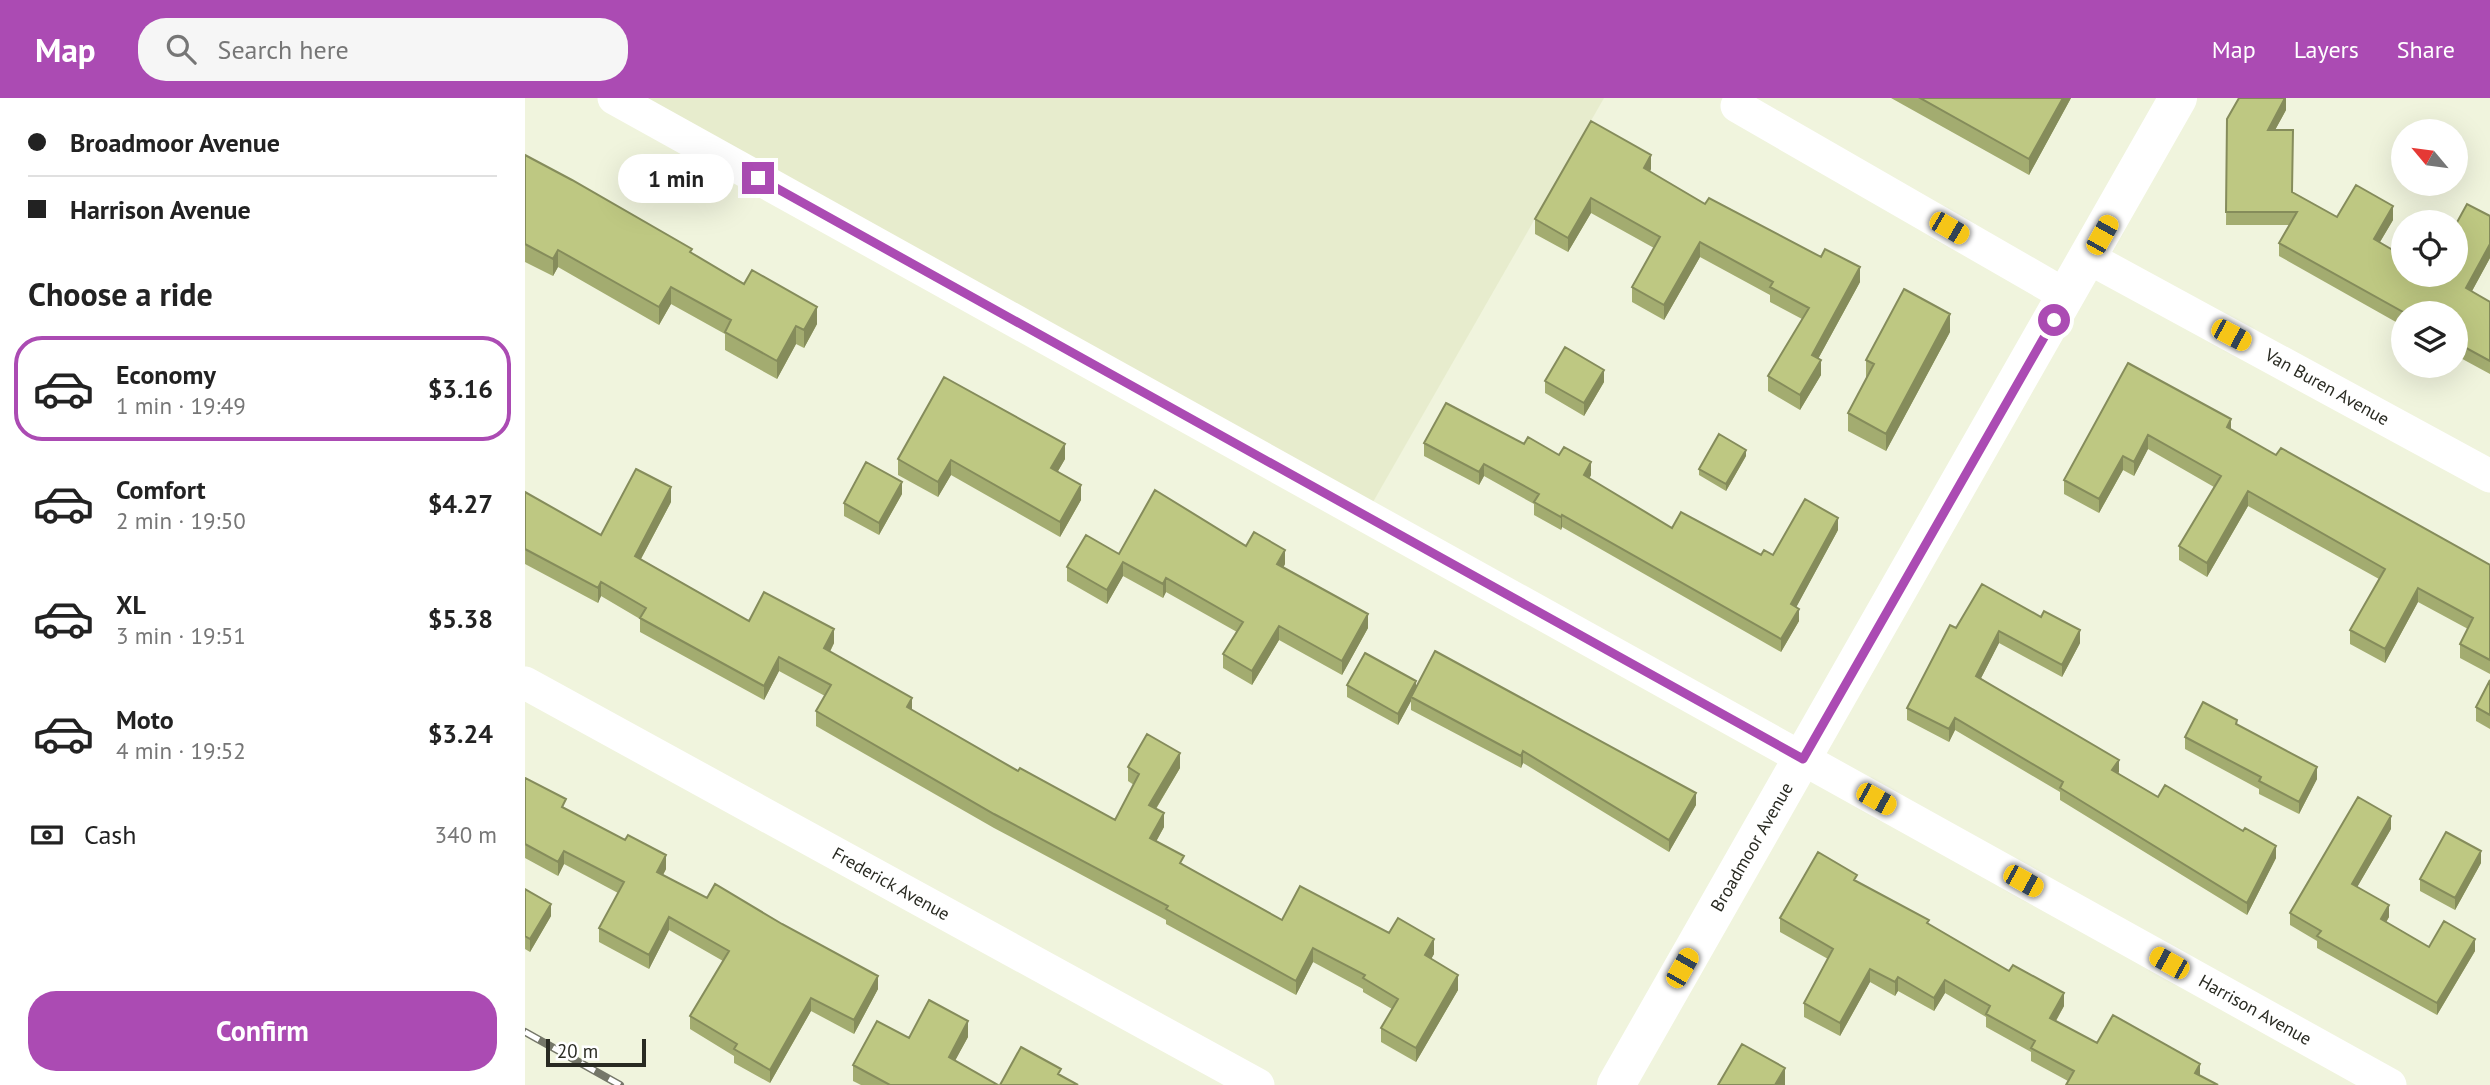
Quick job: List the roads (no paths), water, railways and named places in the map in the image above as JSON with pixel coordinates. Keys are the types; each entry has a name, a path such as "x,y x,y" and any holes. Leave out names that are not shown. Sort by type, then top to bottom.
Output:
{"street":[{"name":"Harrison Avenue","path":"614,98 2390,1085"},
{"name":"Broadmoor Avenue","path":"1616,1085 2178,98"},
{"path":"1737,106 2067,296"},
{"name":"Van Buren Avenue","path":"2089,258 2490,476"},
{"name":"Frederick Avenue","path":"525,683 1258,1085"}],"railway":[{"path":"525,1032 620,1085"}]}
